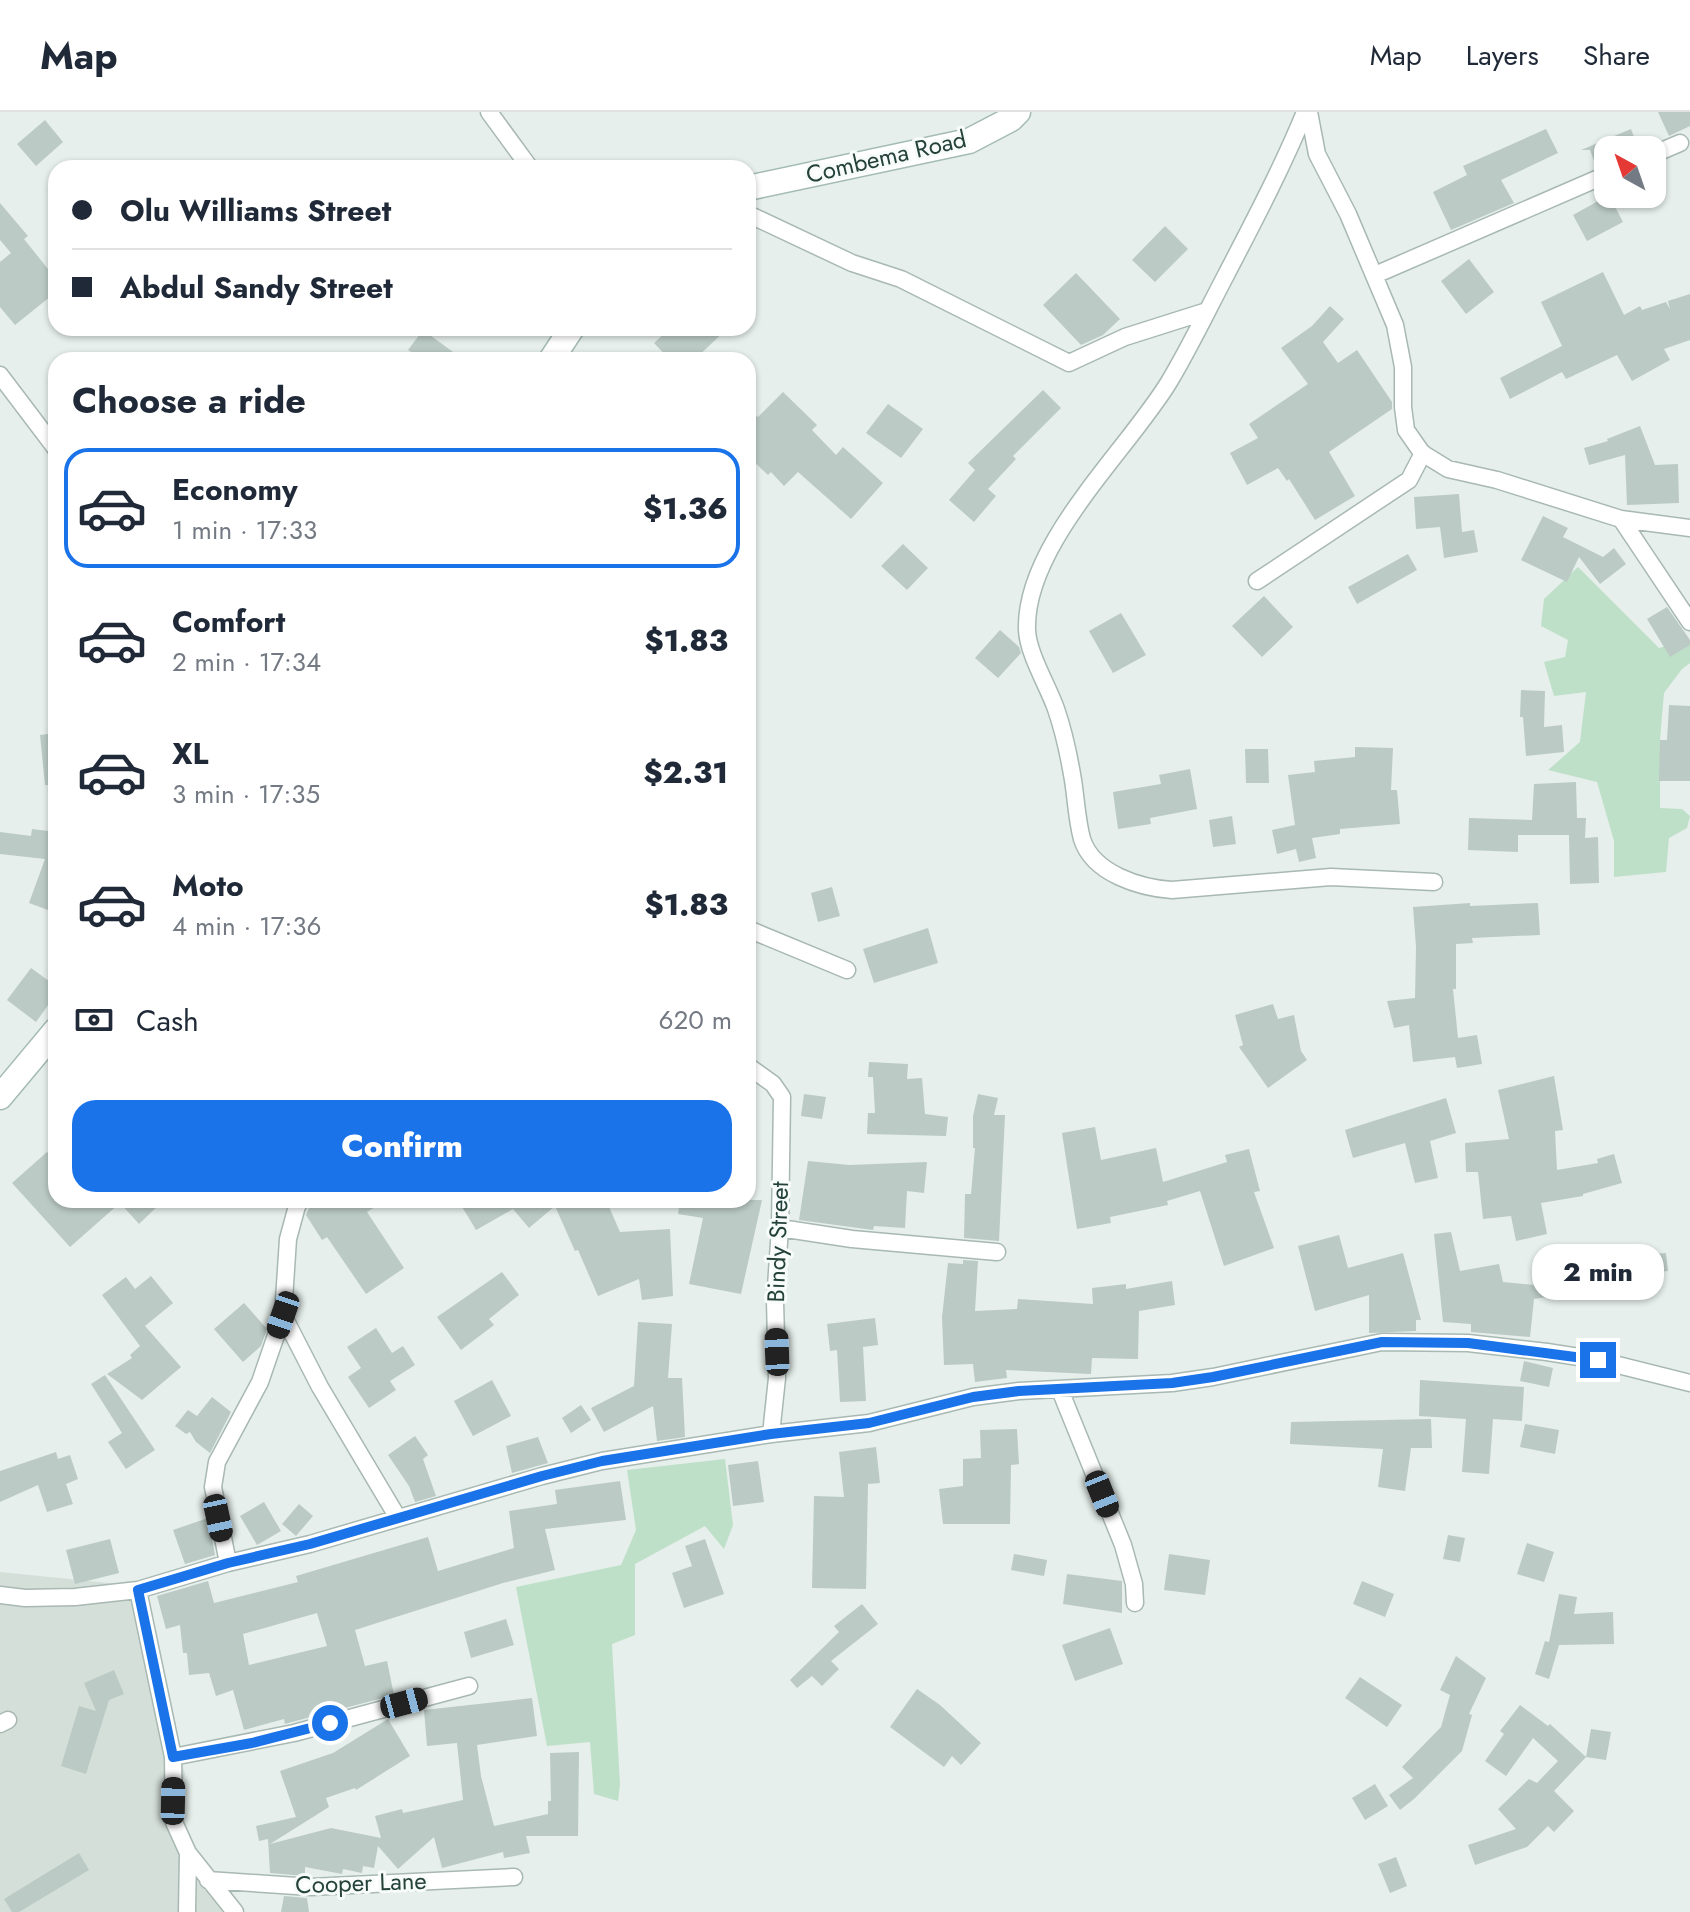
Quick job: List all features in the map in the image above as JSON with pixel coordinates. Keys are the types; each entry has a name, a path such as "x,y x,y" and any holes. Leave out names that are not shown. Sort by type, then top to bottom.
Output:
{"street":[{"path":"489,112 524,160"},
{"name":"Combema Road","path":"756,186 969,141 1011,119 1018,112"},
{"path":"1307,112 1317,154 1375,275 1395,325 1403,367 1406,430 1423,453 1448,469 1497,480 1621,519 1690,528"},
{"path":"1307,112 1280,172 1169,381 1141,424 1065,521 1043,565 1029,606 1027,633 1057,710 1070,761 1083,842 1097,862 1122,879 1172,890 1331,877 1434,882"},
{"path":"1666,149 1680,143"},
{"path":"1375,275 1594,180"},
{"path":"756,218 852,263 901,279 1069,363 1125,337 1207,311"},
{"path":"0,375 48,438"},
{"path":"1257,581 1409,480 1423,453"},
{"path":"1621,519 1690,622"},
{"path":"756,932 847,970"},
{"path":"0,1097 48,1040"},
{"name":"Bindy Street","path":"756,1072 779,1089 782,1097 780,1228 775,1301 777,1378 771,1434"},
{"path":"228,1563 213,1487 217,1462 260,1382 283,1315 288,1239 296,1208"},
{"path":"780,1228 852,1239 997,1252"},
{"path":"283,1315 320,1387 398,1518"},
{"path":"0,1595 75,1597 138,1590 602,1461 771,1434 869,1423 973,1397 1199,1379 1335,1351 1397,1342 1468,1343 1547,1352 1598,1360 1690,1383"},
{"path":"1060,1390 1123,1545 1134,1584 1135,1603"},
{"path":"138,1590 173,1757 174,1822 188,1853 235,1912"},
{"path":"173,1757 294,1733 469,1686"},
{"path":"187,1912 188,1853"},
{"name":"Cooper Lane","path":"208,1880 311,1887 514,1877"}],"shaded area":[{"path":"0,1572 129,1585 185,1774 170,1822 240,1912 0,1912"}],"green space":[{"path":"1578,567 1659,648 1690,640 1690,663 1664,693 1660,808 1682,809 1690,816 1687,828 1669,838 1666,872 1614,877 1614,841 1597,782 1548,770 1580,742 1586,692 1554,696 1544,662 1565,657 1568,640 1541,626 1544,599"},
{"path":"725,1459 733,1525 724,1549 705,1526 635,1564 635,1635 612,1644 620,1784 618,1801 594,1794 590,1742 547,1746 516,1587 621,1565 636,1530 627,1470"}],"building":[{"path":"1658,112 1690,112 1690,126 1669,136"},
{"path":"45,120 63,142 36,166 17,144"},
{"path":"1546,129 1558,153 1501,180 1514,203 1451,230 1433,192 1467,175 1463,166"},
{"path":"1631,129 1634,136 1614,136"},
{"path":"1594,145 1594,161 1590,150 1581,150"},
{"path":"0,203 28,236 24,239 48,269 48,298 15,325 0,307 0,262 11,253 0,240"},
{"path":"1594,203 1594,208 1616,208 1623,222 1587,241 1573,215"},
{"path":"1165,226 1188,249 1155,282 1132,260"},
{"path":"1469,259 1494,292 1466,314 1441,281"},
{"path":"1603,272 1624,315 1640,306 1642,310 1666,302 1670,309 1668,301 1690,294 1690,340 1664,349 1670,360 1632,381 1617,355 1566,379 1562,372 1510,399 1500,378 1562,346 1541,302"},
{"path":"1076,273 1120,319 1103,335 1081,345 1043,305"},
{"path":"1330,306 1344,319 1323,342 1338,363 1357,350 1392,402 1392,409 1329,452 1355,496 1315,520 1289,479 1287,481 1278,468 1247,485 1230,453 1258,438 1249,424 1308,384 1281,348 1312,326"},
{"path":"418,336 431,336 453,352 411,352 408,350"},
{"path":"661,336 720,336 702,352 662,352 654,343"},
{"path":"1043,390 1061,408 1013,456 1016,459 988,489 996,496 974,522 949,500 975,470 968,463"},
{"path":"783,392 817,425 812,430 836,455 843,447 883,483 851,519 798,472 784,486 771,472 768,475 756,464 758,417"},
{"path":"888,404 923,429 901,458 866,433"},
{"path":"1640,426 1655,465 1678,464 1679,503 1627,505 1625,455 1589,465 1584,448"},
{"path":"1459,494 1462,532 1474,530 1478,552 1444,558 1440,527 1416,529 1414,497"},
{"path":"1543,516 1568,528 1563,537 1603,557 1614,548 1626,564 1600,584 1579,557 1567,582 1521,560"},
{"path":"903,544 928,568 907,590 881,566"},
{"path":"1408,554 1417,570 1357,604 1348,587"},
{"path":"1264,596 1293,627 1262,657 1232,626"},
{"path":"1667,607 1690,640 1690,645 1670,657 1647,619"},
{"path":"1121,613 1146,655 1113,673 1089,631"},
{"path":"1000,630 1019,647 1021,653 998,678 975,658"},
{"path":"1521,690 1545,691 1544,727 1562,725 1564,752 1526,756 1523,717 1520,717"},
{"path":"1669,705 1690,706 1690,781 1659,781 1660,740 1667,740"},
{"path":"48,734 48,785 45,785 40,735"},
{"path":"1355,747 1393,748 1391,790 1397,790 1400,824 1340,829 1340,834 1312,838 1316,858 1299,862 1296,849 1277,854 1272,830 1295,825 1288,775 1315,772 1314,761 1355,757"},
{"path":"1245,749 1268,749 1269,783 1246,783"},
{"path":"1190,769 1197,809 1150,818 1151,824 1118,829 1113,792 1161,784 1159,775"},
{"path":"1576,782 1577,818 1586,818 1585,838 1598,837 1599,883 1570,884 1569,835 1518,835 1518,852 1468,850 1469,818 1532,820 1534,784"},
{"path":"1232,816 1236,844 1213,847 1209,820"},
{"path":"32,829 48,831 48,910 29,903 45,859 0,854 0,832 31,836"},
{"path":"832,887 840,916 818,922 811,893"},
{"path":"1470,903 1470,906 1538,903 1540,935 1472,938 1473,943 1456,944 1456,989 1453,989 1458,1038 1477,1035 1482,1064 1457,1068 1455,1057 1413,1062 1409,1025 1394,1028 1387,1001 1415,998 1413,907"},
{"path":"928,928 938,963 874,983 863,949"},
{"path":"31,968 48,980 48,1005 36,1022 7,1000"},
{"path":"1273,1004 1278,1019 1294,1015 1301,1051 1307,1060 1268,1088 1239,1047 1243,1045 1235,1015"},
{"path":"869,1062 908,1064 907,1079 922,1078 925,1114 948,1117 946,1136 867,1134 868,1113 875,1113 873,1077 868,1077"},
{"path":"1554,1076 1563,1130 1555,1131 1557,1170 1598,1163 1597,1159 1614,1154 1622,1183 1583,1196 1541,1203 1547,1234 1516,1241 1511,1216 1483,1219 1478,1172 1466,1172 1465,1143 1509,1139 1498,1090"},
{"path":"804,1094 826,1097 822,1119 801,1116"},
{"path":"978,1094 998,1098 994,1115 1005,1115 999,1241 964,1238 965,1194 971,1194 975,1148 973,1116"},
{"path":"1446,1098 1456,1133 1430,1141 1438,1178 1415,1183 1405,1143 1353,1158 1345,1130"},
{"path":"1095,1127 1101,1160 1156,1148 1163,1182 1227,1162 1225,1155 1249,1149 1260,1191 1254,1192 1274,1248 1224,1266 1200,1191 1167,1201 1168,1205 1110,1217 1111,1223 1077,1229 1062,1133"},
{"path":"47,1152 48,1208 114,1208 70,1247 12,1183"},
{"path":"808,1161 849,1165 927,1162 924,1193 907,1191 905,1228 874,1226 873,1230 799,1220"},
{"path":"756,1200 762,1200 741,1294 689,1284 703,1218 678,1214 679,1208 756,1208"},
{"path":"125,1208 156,1208 139,1224"},
{"path":"309,1208 373,1208 367,1212 404,1268 366,1294 327,1237 322,1240 306,1215"},
{"path":"463,1208 553,1208 529,1228 513,1209 476,1230"},
{"path":"556,1208 610,1208 620,1232 670,1229 673,1296 642,1300 639,1279 598,1296 578,1250 575,1251"},
{"path":"1451,1232 1460,1271 1499,1264 1503,1282 1544,1286 1542,1272 1569,1267 1573,1293 1534,1299 1530,1337 1471,1332 1471,1324 1443,1322 1434,1234"},
{"path":"1339,1235 1348,1268 1403,1253 1421,1320 1416,1320 1416,1331 1369,1333 1369,1295 1315,1311 1298,1246"},
{"path":"1666,1253 1668,1271 1609,1276 1608,1258"},
{"path":"963,1260 978,1261 975,1311 1017,1309 1018,1299 1093,1304 1092,1288 1126,1284 1126,1289 1172,1281 1175,1305 1139,1311 1138,1359 1092,1358 1091,1374 1006,1370 1007,1378 975,1382 973,1364 944,1365 942,1317 948,1263 963,1264"},
{"path":"502,1272 519,1295 489,1319 494,1325 461,1350 437,1317"},
{"path":"151,1276 173,1303 145,1326 181,1367 142,1400 107,1374 132,1358 130,1355 140,1346 102,1295 126,1277 135,1289"},
{"path":"244,1303 267,1329 261,1346 243,1362 214,1329"},
{"path":"875,1318 878,1345 863,1347 866,1401 840,1402 837,1350 830,1351 827,1324"},
{"path":"638,1322 672,1324 668,1378 682,1378 685,1437 657,1441 653,1406 604,1432 591,1408 634,1386"},
{"path":"376,1328 392,1353 403,1346 415,1365 390,1381 396,1390 369,1408 348,1377 361,1368 347,1347"},
{"path":"1524,1361 1553,1368 1549,1387 1520,1381"},
{"path":"105,1375 155,1450 126,1469 108,1442 122,1433 91,1384"},
{"path":"492,1380 511,1416 473,1436 454,1401"},
{"path":"1420,1380 1524,1387 1522,1421 1493,1419 1489,1474 1462,1472 1466,1419 1419,1416"},
{"path":"212,1397 231,1412 210,1453 196,1442 190,1432 186,1434 175,1426 188,1410 197,1416"},
{"path":"581,1405 591,1420 571,1433 562,1418"},
{"path":"1431,1419 1432,1448 1411,1448 1405,1491 1378,1487 1383,1449 1290,1444 1291,1422"},
{"path":"1525,1424 1559,1430 1555,1454 1520,1447"},
{"path":"1017,1429 1019,1464 1011,1465 1010,1524 943,1524 939,1489 963,1486 963,1459 981,1458 980,1430"},
{"path":"415,1436 428,1455 423,1459 436,1496 415,1502 409,1486 388,1455"},
{"path":"538,1437 548,1463 512,1473 506,1446"},
{"path":"876,1447 880,1483 868,1484 866,1589 812,1588 814,1496 844,1497 839,1452"},
{"path":"56,1452 58,1459 70,1455 78,1479 66,1484 73,1504 47,1512 38,1485 0,1502 0,1471"},
{"path":"758,1461 764,1502 733,1506 728,1465"},
{"path":"620,1481 626,1520 545,1529 555,1570 503,1583 355,1630 365,1666 387,1661 394,1695 285,1724 284,1719 244,1730 233,1690 216,1696 209,1673 189,1675 180,1625 166,1629 157,1596 208,1581 214,1603 298,1582 296,1576 428,1537 438,1571 514,1548 509,1511 557,1504 555,1490","holes":["317,1613 327,1646 249,1665 243,1634"]},
{"path":"264,1502 281,1531 257,1545 240,1516"},
{"path":"299,1504 313,1516 296,1536 282,1524"},
{"path":"208,1518 215,1555 185,1564 173,1530"},
{"path":"1448,1535 1465,1538 1460,1562 1443,1559"},
{"path":"110,1539 119,1573 75,1584 66,1550"},
{"path":"705,1539 724,1594 684,1608 672,1573 692,1566 685,1546"},
{"path":"1527,1543 1554,1552 1544,1582 1517,1574"},
{"path":"1014,1554 1047,1560 1044,1576 1011,1570"},
{"path":"1169,1554 1210,1560 1205,1595 1164,1590"},
{"path":"1067,1574 1122,1581 1122,1613 1063,1604"},
{"path":"1362,1581 1394,1594 1385,1617 1353,1604"},
{"path":"1559,1594 1577,1597 1574,1614 1613,1612 1614,1644 1559,1645 1549,1679 1535,1674 1545,1641 1549,1642"},
{"path":"862,1604 878,1624 831,1661 839,1669 822,1686 812,1676 797,1688 790,1680 839,1632 834,1626"},
{"path":"506,1619 514,1645 471,1658 464,1632"},
{"path":"1110,1628 1123,1664 1075,1681 1062,1645"},
{"path":"1456,1656 1486,1678 1469,1714 1472,1715 1462,1751 1400,1810 1389,1795 1413,1778 1402,1767 1441,1727 1450,1695 1440,1690"},
{"path":"114,1670 124,1694 109,1700 86,1774 61,1766 79,1706 96,1711 84,1683"},
{"path":"1360,1677 1402,1705 1387,1727 1345,1698"},
{"path":"917,1689 940,1705 981,1743 961,1765 952,1756 944,1767 890,1727"},
{"path":"532,1698 537,1736 477,1745 481,1776 494,1826 548,1814 548,1801 551,1801 550,1753 579,1752 578,1836 526,1836 530,1853 504,1858 503,1852 442,1868 434,1837 398,1869 378,1846 374,1868 363,1866 362,1873 343,1869 342,1874 305,1867 305,1876 270,1873 268,1839 259,1841 256,1826 296,1817 280,1771 333,1753 388,1719 410,1756 356,1790 326,1798 329,1807 270,1844 331,1828 381,1838 375,1816 463,1800 457,1743 427,1746 424,1710"},
{"path":"1520,1705 1548,1726 1550,1724 1586,1757 1554,1791 1574,1811 1554,1832 1548,1826 1527,1847 1475,1865 1468,1845 1516,1829 1498,1809 1529,1779 1537,1783 1558,1761 1533,1738 1506,1776 1485,1761 1504,1734 1500,1731"},
{"path":"1591,1729 1611,1732 1606,1760 1586,1757"},
{"path":"1375,1784 1388,1806 1365,1820 1352,1798"},
{"path":"79,1853 89,1870 19,1912 12,1912 4,1899"},
{"path":"1396,1857 1407,1886 1390,1893 1378,1864"},
{"path":"284,1896 307,1898 309,1912 281,1912"}],"route":[{"path":"330,1723 252,1743 173,1757 138,1590 602,1461 771,1434 841,1428 973,1397 1019,1391 1172,1383 1262,1368 1382,1342 1468,1343 1598,1360"}]}
